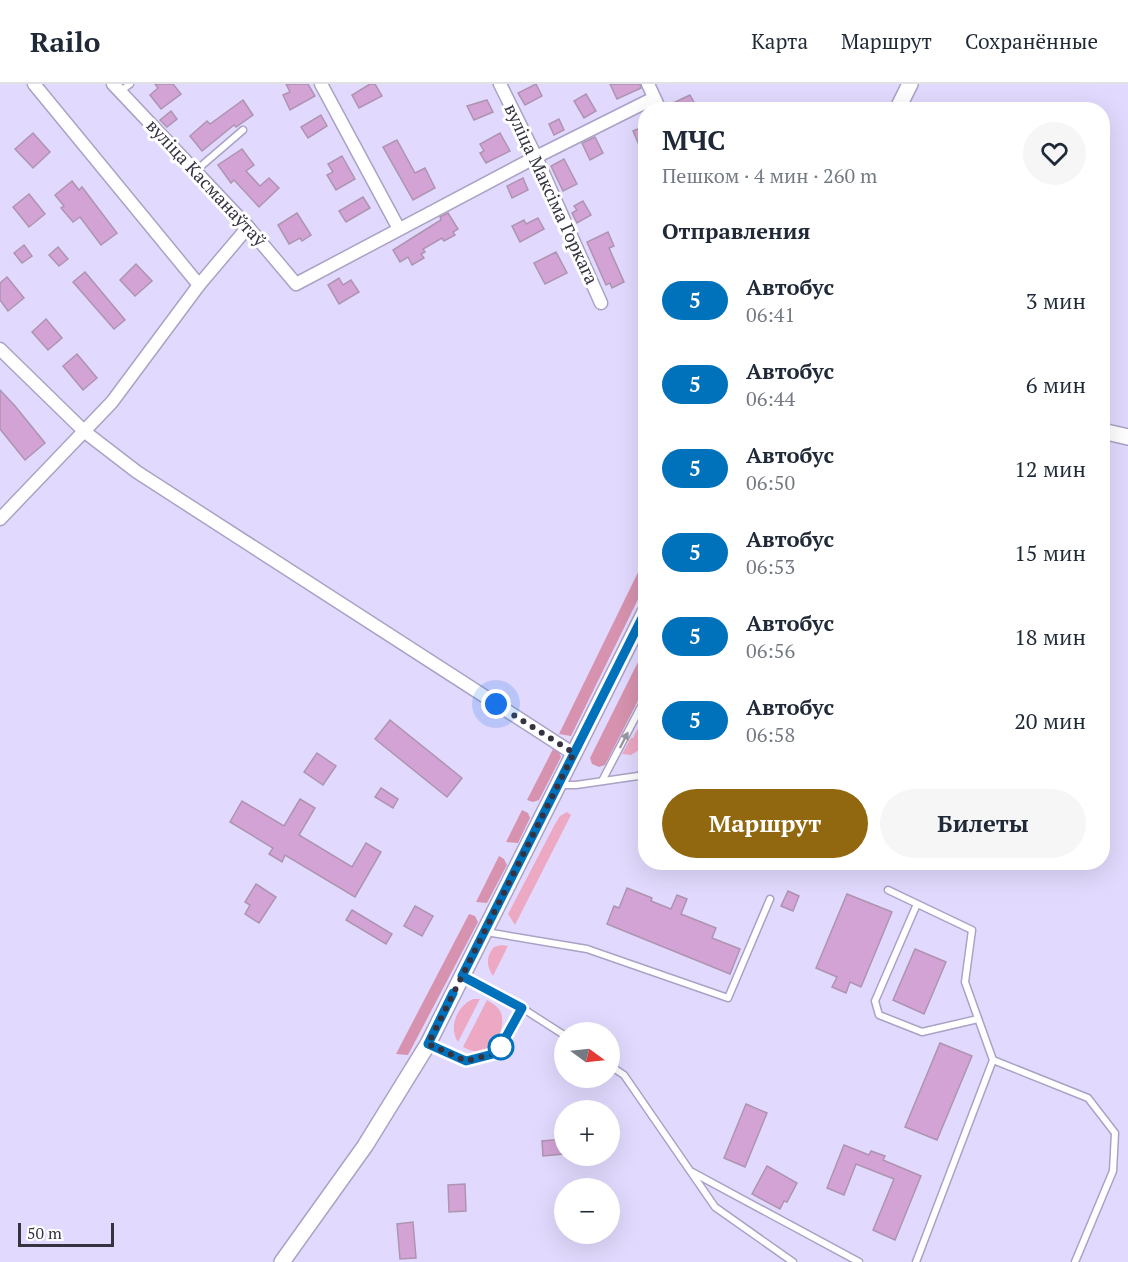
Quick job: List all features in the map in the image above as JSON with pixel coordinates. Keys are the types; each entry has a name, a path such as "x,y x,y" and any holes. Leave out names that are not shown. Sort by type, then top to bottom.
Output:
{"street":[{"path":"34,84 199,285"},
{"path":"321,84 399,229 638,106"},
{"name":"вуліца Максіма Горкага","path":"500,84 536,157 601,303"},
{"path":"648,84 656,102"},
{"path":"901,102 910,84"},
{"name":"вуліца Касманаўтаў","path":"121,86 296,284 399,229"},
{"path":"646,102 654,98"},
{"path":"0,519 112,402 199,285 248,227"},
{"path":"0,349 85,432 137,472 574,753"},
{"path":"1110,433 1128,437"},
{"path":"282,1262 365,1146 428,1044 638,626"}],"lane":[{"path":"200,167 243,130"},
{"path":"602,782 638,713"},
{"path":"559,785 576,785 638,776"},
{"path":"888,890 972,930 965,982 993,1060 916,1262"},
{"path":"485,931 587,949 728,998 770,899"},
{"path":"917,904 875,1001 879,1015 922,1032 978,1019"},
{"path":"462,976 522,1008 554,1029"},
{"path":"428,1044 466,1061 497,1053 522,1008"},
{"path":"993,1060 1088,1098 1115,1132 1113,1171 1075,1262"},
{"path":"620,1072 715,1207 793,1262"},
{"path":"689,1170 859,1262"}],"shaded area":[{"path":"638,572 638,599 571,736 559,734"},
{"path":"638,662 638,701 605,765 599,767 592,764 590,758"},
{"path":"638,728 638,750 631,755 622,754 631,738"},
{"path":"553,749 559,752 561,757 539,800 533,802 527,800"},
{"path":"522,810 528,813 530,818 518,843 506,842"},
{"path":"567,812 571,815 515,925 508,914 555,824 560,816"},
{"path":"499,856 507,865 487,903 476,902"},
{"path":"469,914 475,916 478,922 408,1055 396,1054"},
{"path":"508,946 493,976 489,969 488,957 494,947"},
{"path":"480,999 458,1042 454,1030 456,1017 467,1002"},
{"path":"487,1000 501,1013 502,1024 498,1036 486,1049 479,1051 463,1047"}],"building":[{"path":"155,84 173,84 181,94 161,109 150,95 158,88"},
{"path":"286,84 308,84 315,96 290,110 283,95 290,92"},
{"path":"370,84 375,84 382,96 359,108 352,95"},
{"path":"536,84 542,96 525,105 518,93"},
{"path":"610,84 640,84 641,88 617,99"},
{"path":"586,94 596,111 584,118 574,101"},
{"path":"690,95 694,102 675,102"},
{"path":"243,100 253,115 236,127 234,125 202,151 190,136 207,121 210,124"},
{"path":"487,100 493,112 474,120 467,106"},
{"path":"171,111 177,119 167,127 160,120"},
{"path":"321,115 327,126 308,138 301,127"},
{"path":"559,119 564,130 554,135 549,124"},
{"path":"638,129 638,143 633,131"},
{"path":"33,133 50,152 33,168 15,149"},
{"path":"500,133 510,151 486,163 480,153 484,151 480,144"},
{"path":"595,137 603,153 590,160 582,143"},
{"path":"397,140 415,173 425,168 435,188 413,200 383,147"},
{"path":"242,149 254,165 246,171 260,186 269,178 279,188 259,207 234,180 231,183 218,165"},
{"path":"342,156 355,179 336,190 327,175 333,172 328,164"},
{"path":"564,159 577,184 563,191 551,166"},
{"path":"523,178 528,190 512,198 507,186"},
{"path":"72,181 79,190 82,187 117,233 101,245 80,217 73,222 61,208 64,206 55,195"},
{"path":"29,194 45,214 29,227 13,207"},
{"path":"363,197 370,208 346,222 339,211"},
{"path":"583,201 591,215 577,223 572,213 577,210 574,206"},
{"path":"297,213 311,235 302,241 300,238 289,244 278,225"},
{"path":"448,213 458,229 453,232 455,235 444,241 442,238 423,249 425,252 421,254 424,258 412,265 408,257 400,262 393,250 441,220 440,217"},
{"path":"538,218 544,229 520,242 512,226 524,220 526,224"},
{"path":"608,232 614,246 609,248 624,282 612,288 610,283 606,285 587,242"},
{"path":"24,245 32,256 22,263 14,253"},
{"path":"58,247 68,259 59,266 49,255"},
{"path":"556,252 567,273 545,284 534,263"},
{"path":"136,264 152,281 135,296 120,280"},
{"path":"85,272 125,320 114,329 73,282"},
{"path":"7,277 24,298 8,311 0,300 0,283"},
{"path":"339,278 343,285 351,280 359,292 339,304 328,285"},
{"path":"46,319 62,338 48,350 32,332"},
{"path":"77,354 97,378 83,390 63,366"},
{"path":"0,390 45,443 25,460 0,429"},
{"path":"390,720 462,778 447,797 375,739"},
{"path":"317,753 336,766 323,785 304,772"},
{"path":"381,788 398,799 393,808 375,797"},
{"path":"300,799 315,808 299,835 352,867 366,843 381,852 355,897 285,855 282,862 269,854 273,848 230,822 242,801 284,826"},
{"path":"256,884 276,897 259,923 245,914 250,905 245,902"},
{"path":"627,888 671,909 677,895 687,899 681,914 716,928 712,938 740,949 730,974 607,924 614,906 619,908"},
{"path":"788,891 799,896 793,911 781,906"},
{"path":"847,894 892,912 861,987 850,982 846,993 832,987 837,977 816,968"},
{"path":"415,906 433,916 422,936 404,926"},
{"path":"352,910 392,934 386,944 346,920"},
{"path":"915,949 946,962 924,1014 893,1000"},
{"path":"940,1043 972,1056 937,1140 905,1127"},
{"path":"746,1104 767,1113 745,1167 724,1158"},
{"path":"554,1140 554,1155 543,1156 542,1141"},
{"path":"844,1145 869,1155 871,1151 885,1156 883,1160 921,1176 895,1240 873,1230 894,1179 856,1164 844,1195 827,1188"},
{"path":"767,1166 797,1183 787,1202 784,1201 780,1209 752,1194"},
{"path":"465,1184 466,1211 449,1212 448,1185"},
{"path":"413,1222 416,1258 400,1259 397,1224"}],"bus line":[{"name":"5","path":"453,993 428,1044 466,1061 497,1053 522,1008 462,976 638,626"}],"route":[{"path":"496,704 574,753 428,1044 466,1061 497,1053 501,1047"}]}
